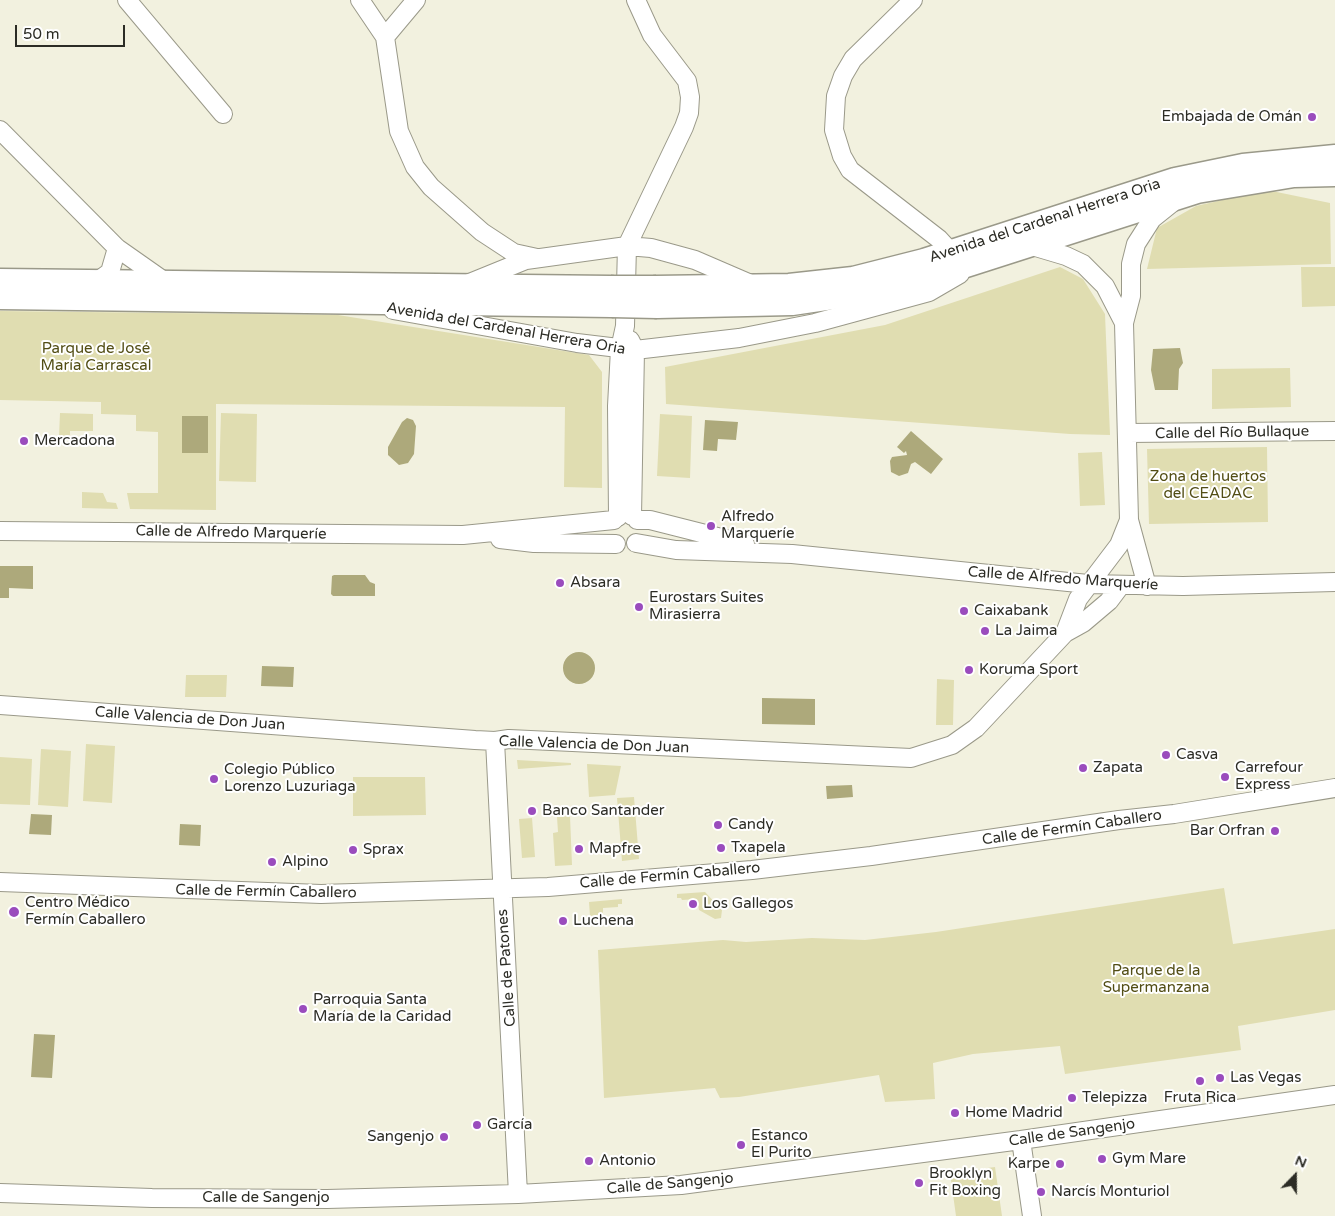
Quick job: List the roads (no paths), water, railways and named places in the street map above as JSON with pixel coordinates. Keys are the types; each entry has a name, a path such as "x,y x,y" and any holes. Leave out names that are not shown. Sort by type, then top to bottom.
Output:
{"main road":[{"name":"Avenida del Cardenal Herrera Oria","path":"657,297 852,278 951,252 1188,176 1267,161 1335,156"},
{"name":"Avenida del Cardenal Herrera Oria","path":"0,298 349,302 612,296 657,297 763,306 822,301 901,286 1179,197 1294,176 1335,175"},
{"name":"Avenida del Cardenal Herrera Oria","path":"0,280 464,285 612,296"}],"street":[{"path":"360,0 385,37 399,131 415,167 431,187 482,232 514,253 537,258"},
{"path":"385,37 416,0"},
{"path":"616,544 610,534 625,518 627,246 684,127 689,113 690,97 686,81 652,35 636,0"},
{"path":"913,0 853,59 843,76 836,96 834,130 842,156 850,170 940,239 951,252"},
{"path":"138,4 224,114"},
{"path":"0,130 117,248 164,281"},
{"path":"1147,586 1129,520 1124,323 1131,296 1131,264 1136,244 1152,219 1179,197"},
{"path":"492,272 501,260 501,252 496,242"},
{"path":"1030,245 1066,256 1093,273 1114,300 1124,323"},
{"name":"Avenida del Cardenal Herrera Oria","path":"464,285 515,262 627,246 651,248 695,260 756,286"},
{"path":"99,280 110,272 117,248"},
{"name":"Avenida del Cardenal Herrera Oria","path":"349,302 503,331 627,350 767,333 851,314 929,292 980,262"},
{"name":"Calle del Río Bullaque","path":"1128,433 1335,432"},
{"path":"625,518 642,533 636,543"},
{"name":"Calle de Alfredo Marqueríe","path":"0,531 463,535 625,518 650,520 709,536 792,554"},
{"path":"1065,633 1078,598 1119,545 1129,520"},
{"name":"Calle de Alfredo Marqueríe","path":"463,535 534,544 616,544 626,547 636,543 676,550 792,554 1088,584 1147,586 1335,582"},
{"name":"Calle Valencia de Don Juan","path":"0,705 495,741 509,739 911,758 952,746 976,728 1065,633 1083,623 1109,601 1121,585"},
{"name":"Calle de Patones","path":"495,741 518,1194"},
{"name":"Calle de Fermín Caballero","path":"0,882 321,894 502,889 650,879 871,856 1119,820 1174,814 1335,788"},
{"name":"Calle de Sangenjo","path":"6,1193 307,1199 518,1194 691,1184 1021,1140 1335,1095"},
{"path":"1021,1140 1032,1216"}],"place":[{"name":"Embajada de Omán","path":"1312,117"},
{"name":"Mercadona","path":"24,441"},
{"name":"Alfredo Marqueríe","path":"711,526"},
{"name":"Absara","path":"560,583"},
{"name":"Eurostars Suites Mirasierra","path":"639,607"},
{"name":"Caixabank","path":"964,611"},
{"name":"La Jaima","path":"985,631"},
{"name":"Koruma Sport","path":"969,670"},
{"name":"Casva","path":"1166,755"},
{"name":"Zapata","path":"1083,768"},
{"name":"Carrefour Express","path":"1225,777"},
{"name":"Colegio Público Lorenzo Luzuriaga","path":"214,779"},
{"name":"Banco Santander","path":"532,811"},
{"name":"Candy","path":"718,825"},
{"name":"Bar Orfran","path":"1275,831"},
{"name":"Txapela","path":"721,848"},
{"name":"Mapfre","path":"579,849"},
{"name":"Sprax","path":"353,850"},
{"name":"Alpino","path":"272,862"},
{"name":"Los Gallegos","path":"693,904"},
{"name":"Centro Médico Fermín Caballero","path":"14,912"},
{"name":"Luchena","path":"563,921"},
{"name":"Parroquia Santa María de la Caridad","path":"303,1009"},
{"name":"Las Vegas","path":"1220,1078"},
{"name":"Fruta Rica","path":"1200,1081"},
{"name":"Telepizza","path":"1072,1098"},
{"name":"Home Madrid","path":"955,1113"},
{"name":"García","path":"477,1125"},
{"name":"Sangenjo","path":"444,1137"},
{"name":"Estanco El Purito","path":"741,1145"},
{"name":"Gym Mare","path":"1102,1159"},
{"name":"Antonio","path":"589,1161"},
{"name":"Karpe","path":"1060,1164"},
{"name":"Brooklyn Fit Boxing","path":"919,1183"},
{"name":"Narcís Monturiol","path":"1041,1192"}],"park label":[{"name":"Parque de José María Carrascal","path":"96,358"},
{"name":"Zona de huertos del CEADAC","path":"1208,486"},
{"name":"Parque de la Supermanzana","path":"1156,980"}]}
